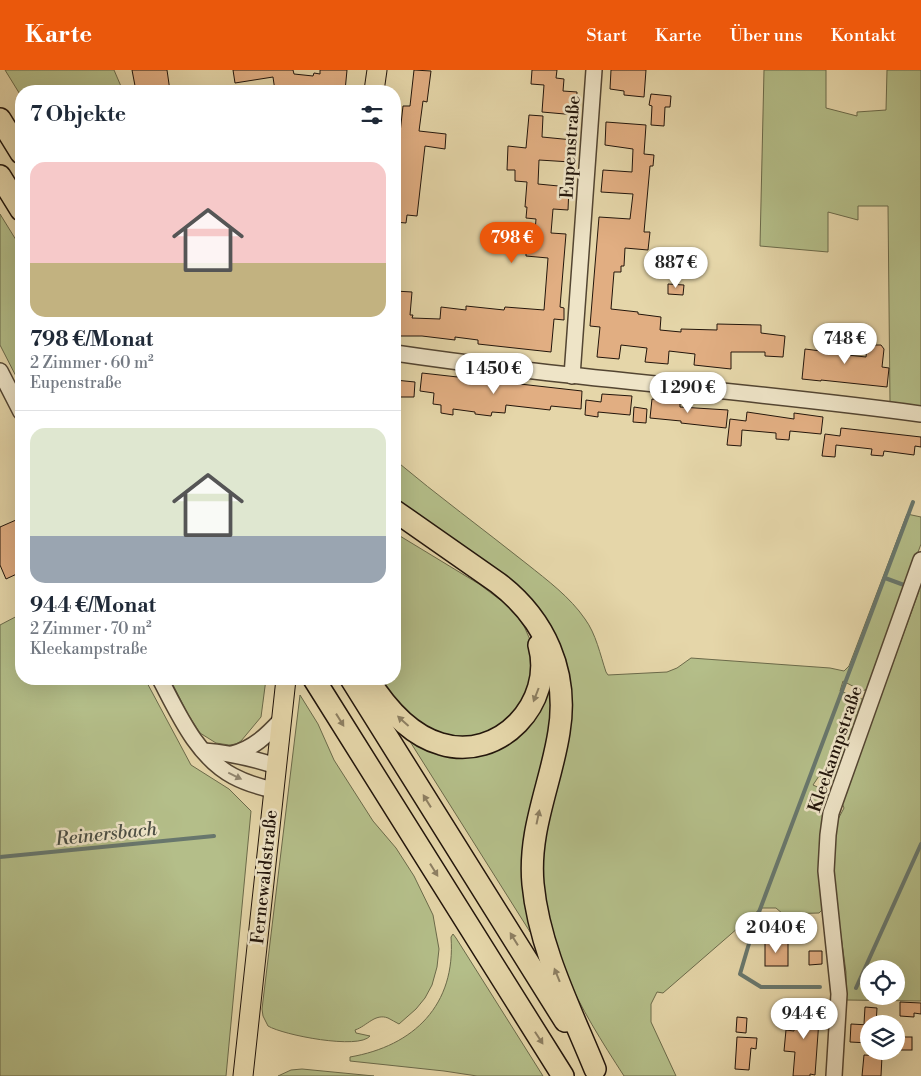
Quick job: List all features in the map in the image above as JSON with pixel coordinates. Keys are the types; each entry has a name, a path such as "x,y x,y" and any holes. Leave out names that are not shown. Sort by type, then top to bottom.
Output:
{"highway":[{"path":"0,119 15,143"},
{"path":"0,176 15,200"},
{"path":"401,515 512,594 538,624 551,651 560,686 561,715 556,748 532,850 533,886 540,926 554,969 597,1073"},
{"path":"372,685 383,700 414,730 434,742 460,747 477,746 494,740 515,726 531,707 542,679 542,655 538,640 530,625 504,596 469,572 401,531"},
{"path":"318,685 563,1076"},
{"path":"355,685 597,1073"}],"main road":[{"path":"375,85 377,70"},
{"name":"Fernewaldstraße","path":"243,1076 285,685"}],"street":[{"name":"Eupenstraße","path":"572,376 594,70"},
{"path":"401,354 572,376 768,395 921,414"},
{"path":"0,371 15,400"},
{"name":"Kleekampstraße","path":"834,1076 839,994 826,872 831,813 921,560"},
{"path":"163,685 193,738 219,767 234,776 273,790"},
{"path":"232,754 251,747 269,733 281,720"},
{"path":"204,751 232,754 276,766"}],"green space":[{"path":"5,70 114,70 120,85 15,85"},
{"path":"764,70 826,70 826,108 857,116 857,112 886,110 887,70 921,70 921,408 890,403 888,206 858,206 858,220 828,212 828,252 760,246"},
{"path":"0,214 15,238 15,374 0,345"},
{"path":"401,465 565,596 589,625 608,675 667,672 677,668 691,658 830,668 844,671 849,666 907,514 921,517 921,544 868,689 862,691 843,681 840,691 864,701 834,783 830,784 819,776 813,785 826,791 829,799 825,907 819,913 783,914 776,908 761,908 663,993 657,992 651,1004 651,1022 676,1076 624,1076 592,1025 565,972 547,916 543,886 542,855 567,747 571,714 570,681 566,665 554,637 401,507"},
{"path":"401,537 479,584 511,608 524,626 535,658 528,696 510,720 478,736 458,737 441,735 404,715 379,685 401,685"},
{"path":"921,576 921,1001 905,1001 905,960 860,960 860,1000 846,1000 846,972 832,872 835,825 844,808 842,803 919,591 916,589"},
{"path":"15,617 15,685 148,685 191,765 229,789 251,811 226,1076 0,1076 0,625"},
{"path":"546,681 556,685 532,935 404,732 492,745"},
{"path":"173,685 265,685 261,717 241,741 236,744 216,743 200,733"},
{"path":"300,695 318,724 334,760 373,821 396,848 414,876 433,915 439,949 432,985 416,1009 399,1024 388,1018 379,1017 375,1019 355,1030 356,1033 370,1036 363,1040 352,1042 320,1040 276,1030 268,1026 263,1016 262,1009"},
{"path":"453,934 543,1076 477,1076 350,1061 350,1057 393,1043 411,1032 426,1018 438,1002 446,983 451,961 451,937"},
{"path":"302,1069 374,1076 278,1076 291,1070"}],"building":[{"path":"132,70 167,70 169,85 135,85"},
{"path":"233,70 293,70 294,74 313,76 314,73 320,74 320,70 347,70 346,85 274,85 273,77 235,83"},
{"path":"414,70 431,71 427,102 423,101 419,131 446,134 445,149 425,146 417,216 407,215 406,223 401,223 401,124 403,106 410,106"},
{"path":"532,70 557,70 556,78 564,79 563,91 577,92 576,115 542,112 544,85 531,84"},
{"path":"611,70 646,70 644,97 624,95 624,91 610,89"},
{"path":"651,94 671,96 670,107 665,107 664,126 651,125 652,106 649,105"},
{"path":"529,115 543,116 542,137 573,140 571,162 539,160 538,184 569,187 568,210 553,209 551,233 566,234 560,307 564,308 564,320 554,319 551,352 478,344 478,340 455,337 455,340 422,336 401,336 401,291 412,292 410,315 413,315 412,318 440,319 441,307 466,310 466,306 504,310 505,307 544,310 548,258 526,256 526,243 534,243 536,219 526,218 527,182 515,181 515,170 507,170 508,146 526,148"},
{"path":"606,122 646,125 644,154 654,155 653,166 650,166 644,232 650,232 648,250 625,248 624,266 621,266 621,272 614,272 611,309 661,317 660,330 681,332 681,329 717,330 717,324 761,325 761,333 785,336 783,357 765,356 765,352 731,352 731,369 694,365 695,354 669,351 668,364 645,362 647,348 621,345 619,359 597,357 600,327 590,326 599,217 630,219 633,194 601,192 603,170 632,172 633,149 605,145"},
{"path":"668,284 684,285 683,295 668,294"},
{"path":"821,333 838,334 838,354 866,357 867,347 872,348 876,345 881,345 884,349 882,367 889,368 887,387 802,379 805,349 821,351"},
{"path":"422,373 582,391 581,409 551,406 550,410 506,405 505,413 492,412 491,416 453,409 453,415 441,413 441,405 433,404 434,393 420,391"},
{"path":"401,381 415,382 414,397 401,397"},
{"path":"602,394 632,396 630,415 598,412 598,417 585,415 586,400 601,402"},
{"path":"652,399 680,402 680,407 728,410 726,428 650,418"},
{"path":"634,407 647,409 646,423 633,422"},
{"path":"747,412 794,419 794,413 823,417 821,434 790,431 789,440 776,439 776,433 742,430 741,446 727,445 730,419 746,421"},
{"path":"841,428 921,437 921,447 915,446 914,455 884,451 883,456 871,455 872,449 836,445 835,457 822,456 825,434 840,436"},
{"path":"15,520 15,575 6,579 0,565 0,527"},
{"path":"765,943 788,943 788,966 765,966"},
{"path":"809,951 822,951 822,964 809,965"},
{"path":"905,1002 921,1003 921,1014 914,1013 914,1017 900,1015 900,1005 905,1005"},
{"path":"796,1004 820,1006 815,1075 793,1076 795,1052 784,1051 786,1030 794,1031"},
{"path":"865,1007 877,1008 877,1015 865,1015"},
{"path":"737,1017 747,1018 746,1033 736,1032"},
{"path":"851,1024 860,1024 860,1043 850,1042"},
{"path":"737,1037 757,1038 756,1049 751,1048 749,1070 735,1069"},
{"path":"905,1037 912,1037 912,1050 905,1050"},
{"path":"864,1060 882,1060 881,1076 862,1076"}],"waterway":[{"path":"820,987 761,987 740,974 756,920 913,502"},
{"path":"885,578 904,585"},
{"name":"Reinersbach","path":"0,857 214,836"},
{"path":"856,988 921,844"}]}
